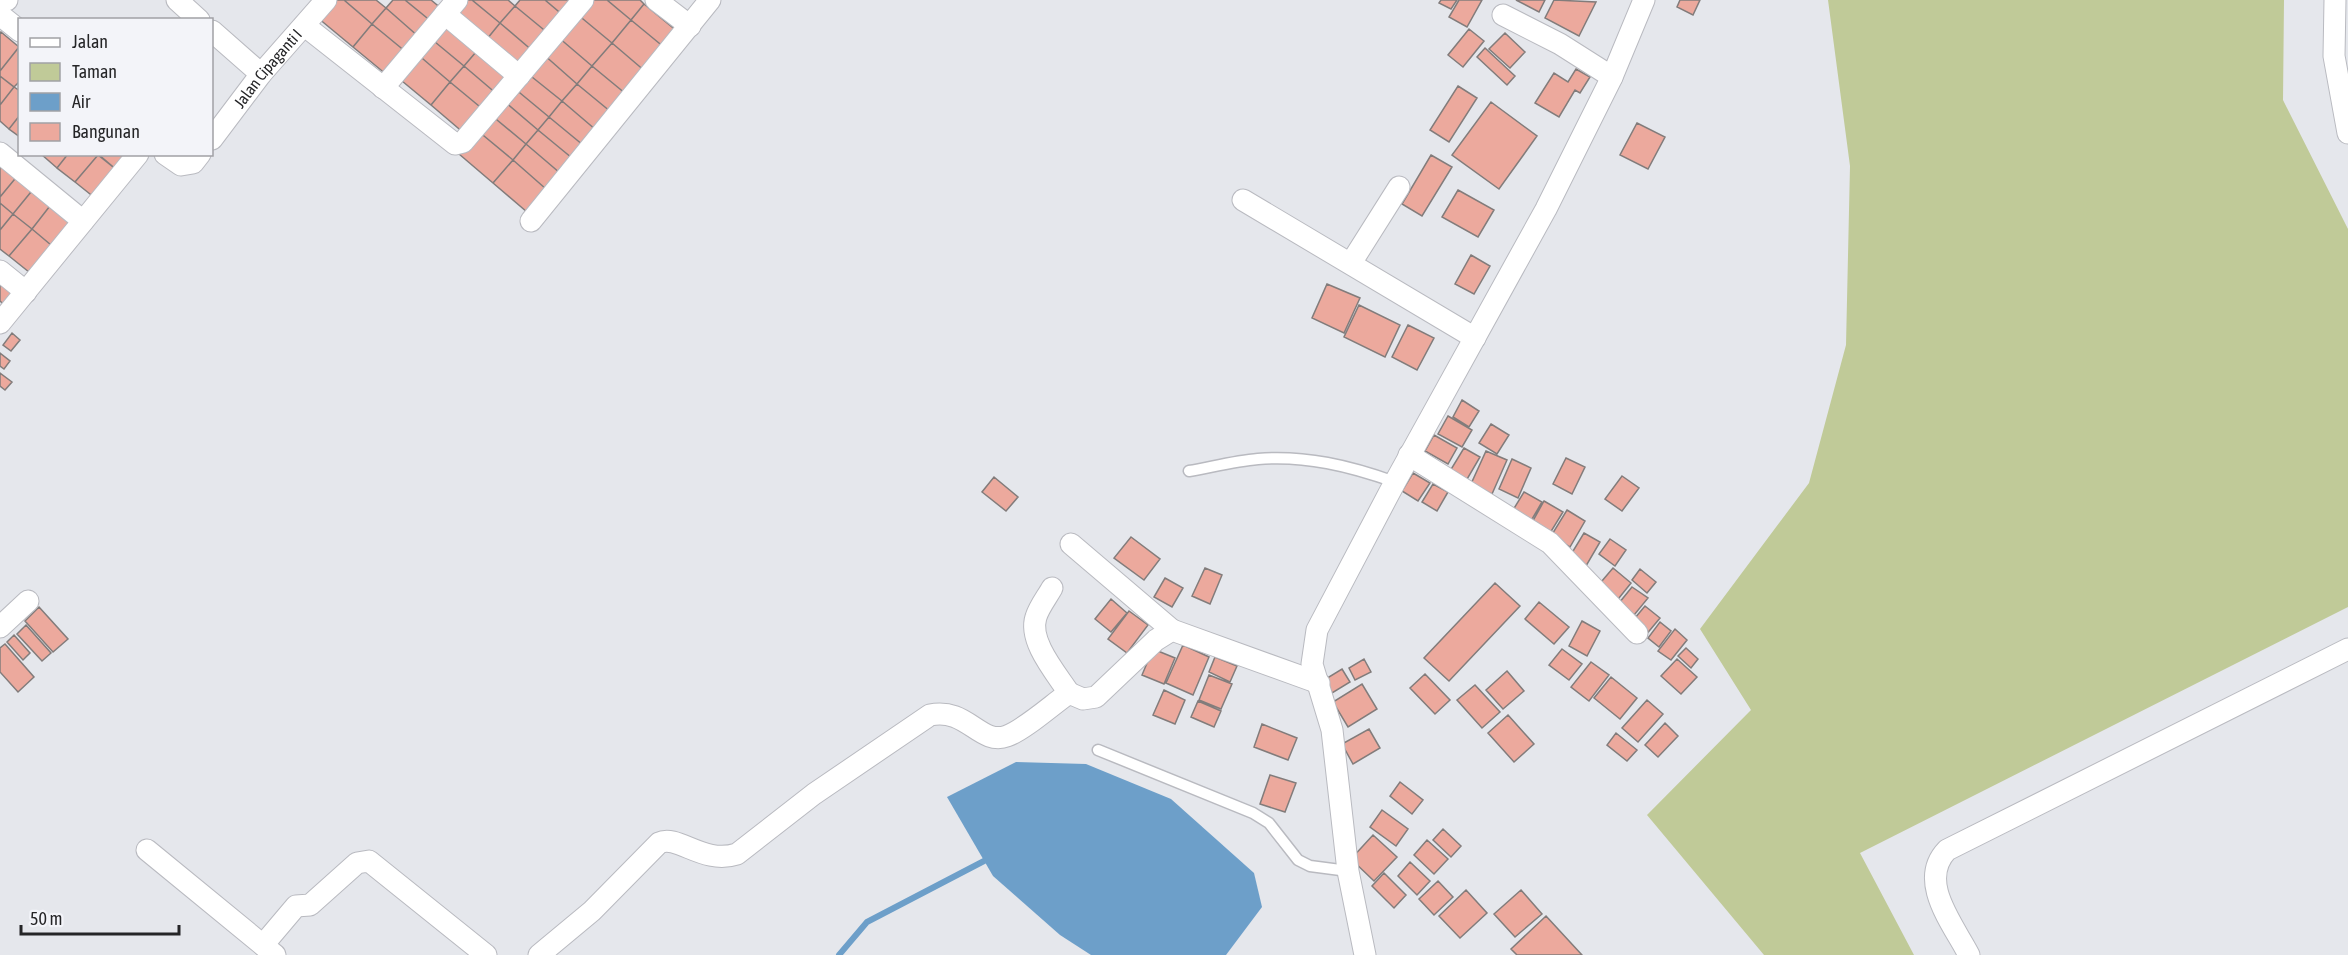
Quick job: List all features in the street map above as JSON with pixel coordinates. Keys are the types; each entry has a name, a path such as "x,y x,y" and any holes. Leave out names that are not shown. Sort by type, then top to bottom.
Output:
{"street":[{"path":"0,1 7,0"},
{"path":"177,0 197,18"},
{"name":"Jalan Cipaganti I","path":"213,138 261,74 306,26 326,0"},
{"path":"306,26 455,144 463,142 583,0"},
{"path":"656,0 690,26"},
{"path":"531,220 710,0"},
{"path":"1365,955 1348,871 1332,730 1312,664 1317,630 1409,455 1546,209 1612,77 1644,0"},
{"path":"2335,0 2334,56 2348,133"},
{"path":"383,88 451,7 519,76"},
{"path":"0,15 18,29"},
{"path":"1503,15 1560,44 1612,77"},
{"path":"213,32 261,74"},
{"path":"0,153 83,221"},
{"path":"0,323 136,156"},
{"path":"173,160 193,163 198,156"},
{"path":"1351,263 1400,187"},
{"path":"1243,200 1475,338"},
{"path":"0,271 26,292"},
{"path":"1409,455 1550,543 1636,633"},
{"path":"1071,544 1172,630 1319,683"},
{"path":"1052,588 1035,618 1035,628 1045,655 1069,693 1083,699 1096,697 1156,640 1172,630"},
{"path":"0,627 28,601"},
{"path":"1969,955 1936,889 1934,876 1937,865 1947,850 2348,649"},
{"path":"539,955 592,911 659,843 671,840 711,857 725,858 737,854 813,794 930,714 943,712 956,715 979,731 993,737 1007,736 1069,693"},
{"path":"147,850 268,950 296,906 312,904 363,861 376,864 486,955"}],"lane":[{"path":"1189,471 1256,459 1280,458 1335,464 1395,482"},
{"path":"1098,750 1253,813 1269,823 1298,860 1310,866 1348,871"}],"green space":[{"path":"1828,0 2284,0 2283,100 2348,229 2348,607 1860,853 1914,955 1764,955 1647,815 1751,710 1700,629 1809,483 1846,345 1850,166"}],"water":[{"path":"1016,762 1086,764 1171,799 1254,873 1262,907 1226,955 1091,955 1060,935 993,876 947,797"}],"building":[{"path":"333,0 344,0 372,24 353,47 318,18"},
{"path":"344,0 376,0 386,8 372,24"},
{"path":"393,0 405,0 432,22 419,37 386,8"},
{"path":"405,0 431,0 442,9 432,22"},
{"path":"460,0 472,0 500,23 487,39 452,10"},
{"path":"472,0 508,0 515,6 500,23"},
{"path":"520,0 545,0 564,16 549,34 515,6"},
{"path":"545,0 578,0 564,16"},
{"path":"589,0 607,0 631,20 612,43 577,14"},
{"path":"607,0 640,0 644,4 631,20"},
{"path":"1441,0 1457,0 1451,9 1439,3"},
{"path":"1459,0 1482,0 1467,27 1449,17"},
{"path":"1516,0 1545,0 1539,12"},
{"path":"1554,0 1596,2 1579,36 1545,18"},
{"path":"1680,0 1700,0 1693,15 1677,7"},
{"path":"644,4 678,32 665,48 631,20"},
{"path":"515,6 549,34 534,52 500,23"},
{"path":"386,8 419,37 406,52 372,24"},
{"path":"577,14 612,43 592,66 558,37"},
{"path":"631,20 665,48 646,72 612,43"},
{"path":"441,23 476,52 464,66 429,37"},
{"path":"500,23 534,52 521,67 487,39"},
{"path":"372,24 406,52 387,75 353,47"},
{"path":"1469,29 1484,41 1463,67 1448,55"},
{"path":"1,32 18,48 0,71"},
{"path":"1505,33 1525,52 1510,68 1489,49"},
{"path":"429,37 464,66 450,82 416,53"},
{"path":"558,37 592,66 577,84 543,54"},
{"path":"612,43 646,72 626,94 592,66"},
{"path":"18,48 18,83 14,87 0,76 0,71"},
{"path":"1485,48 1515,76 1507,85 1477,57"},
{"path":"476,52 510,80 498,95 464,66"},
{"path":"416,53 450,82 431,105 396,76"},
{"path":"543,54 577,84 562,101 527,73"},
{"path":"464,66 498,95 485,111 450,82"},
{"path":"592,66 626,94 611,112 577,84"},
{"path":"1576,69 1590,77 1580,93 1575,90 1559,117 1535,103 1554,73 1568,82"},
{"path":"527,73 562,101 549,117 514,88"},
{"path":"0,76 14,87 0,105"},
{"path":"450,82 485,111 465,134 431,105"},
{"path":"577,84 611,112 596,130 562,101"},
{"path":"1458,86 1477,98 1449,142 1430,130"},
{"path":"14,87 18,90 18,118 9,129 0,121 0,105"},
{"path":"514,88 549,117 538,130 504,101"},
{"path":"504,101 538,130 526,144 491,115"},
{"path":"562,101 596,130 583,145 549,117"},
{"path":"1491,102 1537,136 1499,189 1452,155"},
{"path":"491,115 526,144 513,160 478,131"},
{"path":"549,117 583,145 572,158 538,130"},
{"path":"18,118 18,136 9,129"},
{"path":"1637,123 1665,137 1648,169 1620,155"},
{"path":"538,130 572,158 560,173 526,144"},
{"path":"478,131 513,160 493,183 459,154"},
{"path":"526,144 560,173 546,189 513,160"},
{"path":"1431,155 1452,167 1422,216 1402,204"},
{"path":"43,156 66,156 57,168"},
{"path":"66,156 97,156 75,182 57,168"},
{"path":"97,156 118,171 95,198 75,182"},
{"path":"100,156 129,156 118,171"},
{"path":"513,160 546,189 527,212 493,183"},
{"path":"0,162 19,174 0,197"},
{"path":"19,174 35,187 13,214 0,203 0,197"},
{"path":"35,187 53,202 32,229 13,214"},
{"path":"1458,190 1494,210 1478,237 1442,217"},
{"path":"53,202 73,218 51,245 32,229"},
{"path":"0,203 13,214 0,230"},
{"path":"13,214 32,229 9,256 0,249 0,230"},
{"path":"32,229 51,245 29,272 9,256"},
{"path":"1471,255 1490,266 1474,294 1455,284"},
{"path":"0,275 23,295 10,310 0,301"},
{"path":"1327,284 1360,298 1344,333 1312,318"},
{"path":"1359,305 1400,325 1385,357 1344,337"},
{"path":"1408,325 1434,338 1417,370 1392,357"},
{"path":"12,333 20,340 11,351 3,345"},
{"path":"0,353 10,361 4,369 0,366"},
{"path":"0,373 12,382 5,390 0,386"},
{"path":"1462,400 1479,411 1469,427 1453,417"},
{"path":"1448,416 1472,430 1462,447 1438,434"},
{"path":"1491,424 1509,435 1497,454 1479,443"},
{"path":"1434,435 1457,448 1448,464 1425,451"},
{"path":"1464,448 1480,457 1466,481 1450,471"},
{"path":"1486,451 1507,460 1492,494 1471,484"},
{"path":"1566,458 1585,467 1572,494 1553,484"},
{"path":"1512,459 1531,468 1518,498 1499,489"},
{"path":"1413,473 1430,483 1418,501 1402,491"},
{"path":"1622,476 1639,488 1622,511 1605,499"},
{"path":"994,477 1018,497 1006,511 982,492"},
{"path":"1433,484 1448,492 1437,511 1422,502"},
{"path":"1524,492 1542,502 1528,526 1510,515"},
{"path":"1544,501 1563,512 1547,538 1529,528"},
{"path":"1567,510 1585,521 1570,547 1551,536"},
{"path":"1584,533 1600,542 1586,566 1570,556"},
{"path":"1131,537 1160,559 1144,580 1114,558"},
{"path":"1610,539 1626,550 1615,566 1599,554"},
{"path":"1205,568 1222,575 1210,604 1192,596"},
{"path":"1613,568 1631,583 1615,603 1596,588"},
{"path":"1640,569 1656,582 1647,593 1632,580"},
{"path":"1165,578 1183,588 1172,607 1154,597"},
{"path":"1495,583 1520,606 1449,681 1424,658"},
{"path":"1632,587 1648,598 1630,620 1615,608"},
{"path":"1111,599 1127,613 1111,632 1095,619"},
{"path":"1539,602 1569,627 1554,644 1525,619"},
{"path":"1645,606 1660,618 1645,636 1630,624"},
{"path":"39,607 68,639 53,652 25,621"},
{"path":"1129,611 1148,625 1127,653 1108,639"},
{"path":"1582,621 1600,631 1587,656 1569,646"},
{"path":"1660,622 1671,631 1659,647 1648,638"},
{"path":"26,625 51,653 42,661 17,634"},
{"path":"1675,629 1687,640 1671,660 1658,651"},
{"path":"14,635 30,653 23,660 7,642"},
{"path":"5,644 34,677 18,692 0,672 0,648"},
{"path":"1183,645 1209,657 1193,695 1166,683"},
{"path":"1686,648 1698,659 1691,668 1678,656"},
{"path":"1153,649 1175,658 1164,684 1142,675"},
{"path":"1562,649 1582,664 1569,680 1549,665"},
{"path":"1215,657 1237,666 1230,682 1209,672"},
{"path":"1364,659 1371,672 1355,680 1349,668"},
{"path":"1677,659 1697,677 1681,694 1661,676"},
{"path":"1591,662 1609,675 1589,701 1571,687"},
{"path":"1342,669 1350,682 1332,693 1324,680"},
{"path":"1507,671 1524,691 1503,709 1486,690"},
{"path":"1425,674 1450,700 1435,714 1410,688"},
{"path":"1209,675 1232,684 1221,709 1199,700"},
{"path":"1611,677 1637,698 1620,719 1594,698"},
{"path":"1362,684 1377,709 1348,727 1333,702"},
{"path":"1475,685 1500,712 1482,728 1457,700"},
{"path":"1164,690 1185,700 1175,724 1153,715"},
{"path":"1647,700 1663,714 1638,742 1622,728"},
{"path":"1198,701 1221,711 1214,727 1191,717"},
{"path":"1508,715 1534,744 1514,762 1488,733"},
{"path":"1665,723 1678,736 1658,757 1645,745"},
{"path":"1262,724 1297,738 1288,760 1254,747"},
{"path":"1369,729 1380,748 1353,764 1342,744"},
{"path":"1616,733 1637,750 1627,761 1607,745"},
{"path":"1270,775 1296,783 1285,812 1260,804"},
{"path":"1400,782 1423,800 1412,814 1390,796"},
{"path":"1382,810 1408,829 1396,846 1370,827"},
{"path":"1443,829 1461,846 1451,857 1433,840"},
{"path":"1373,835 1397,857 1374,881 1351,859"},
{"path":"1427,840 1448,859 1434,874 1414,855"},
{"path":"1410,862 1430,881 1417,895 1398,876"},
{"path":"1384,873 1406,895 1394,908 1372,886"},
{"path":"1438,881 1453,897 1434,915 1419,899"},
{"path":"1466,890 1487,913 1460,938 1439,916"},
{"path":"1521,890 1542,914 1515,937 1494,914"},
{"path":"1546,916 1582,955 1517,955 1511,949"}],"waterway":[{"path":"839,955 867,922 984,861"}]}
